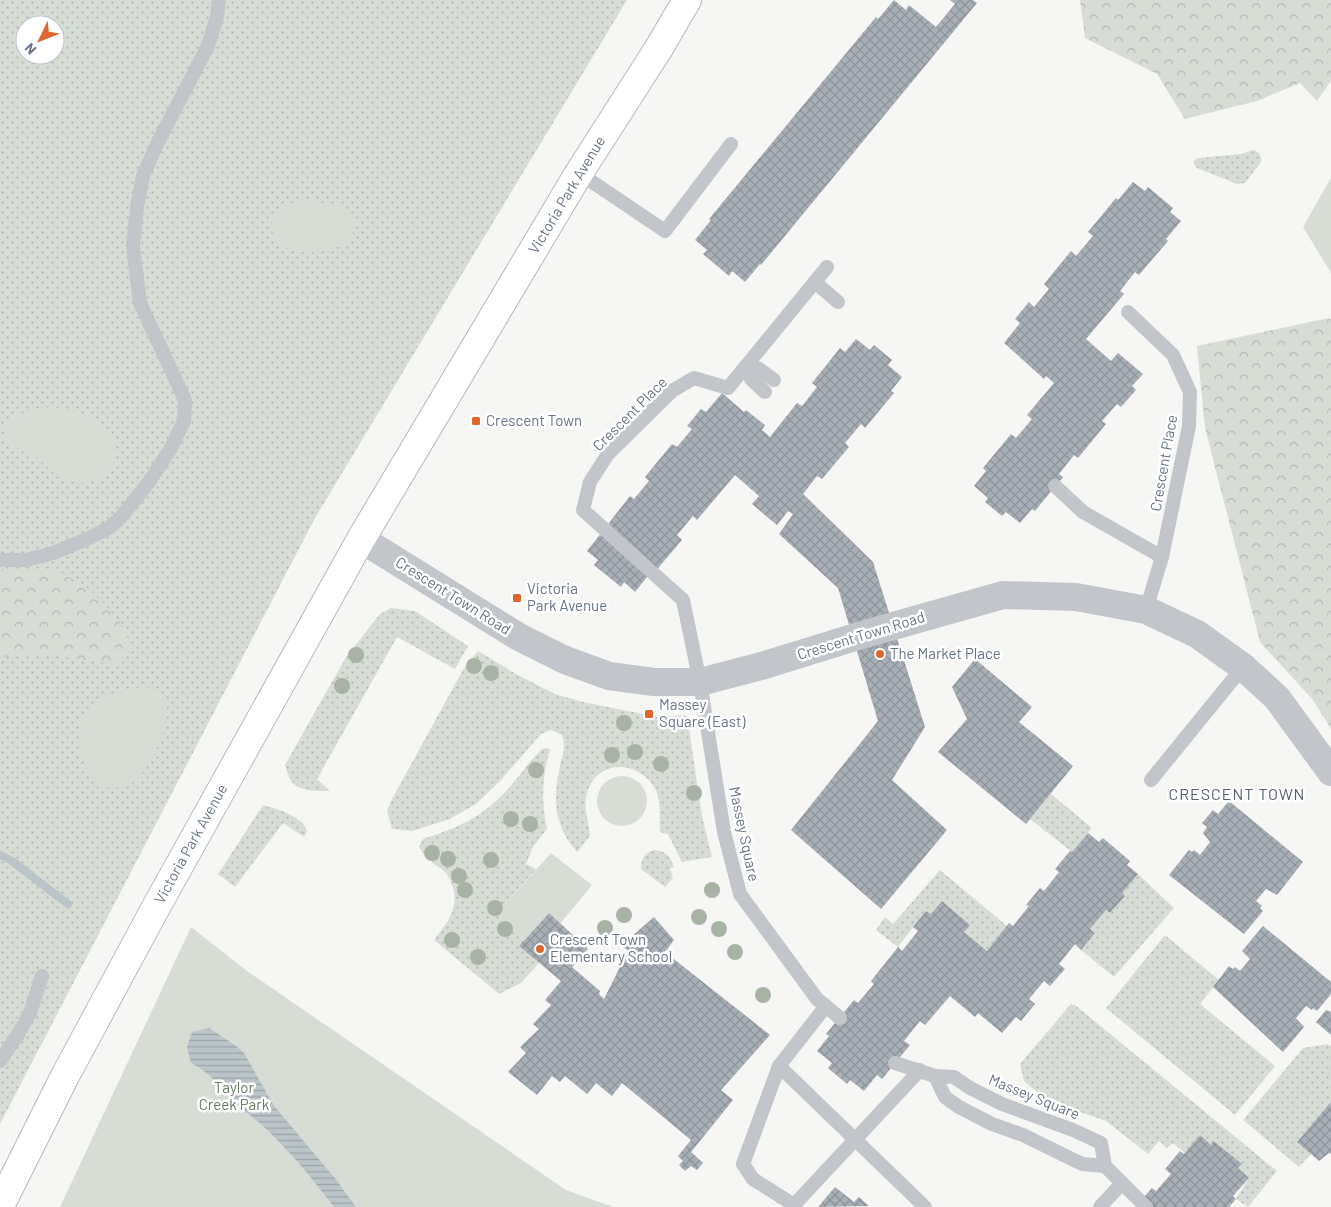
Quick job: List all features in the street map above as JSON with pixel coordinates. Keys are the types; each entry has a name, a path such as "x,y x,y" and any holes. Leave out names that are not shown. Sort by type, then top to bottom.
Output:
{"main road":[{"name":"Victoria Park Avenue","path":"0,1206 65,1076 150,918 361,539 580,173 687,0"}],"street":[{"name":"Crescent Town Road","path":"361,539 519,637 565,660 609,676 654,682 700,682 765,665 864,634 1003,595 1076,597 1146,610 1197,634 1243,667 1277,698 1331,772"}],"lane":[{"path":"0,560 26,560 87,539 109,528 122,516 149,482 171,448 184,421 185,400 140,303 133,246 137,207 143,176 159,140 208,46 217,17 219,0"},
{"path":"580,173 665,231 731,144"},
{"name":"Crescent Place","path":"700,682 683,600 583,510 590,482 608,454 672,391 694,378 728,388 749,370 827,267"},
{"path":"815,282 838,302"},
{"name":"Crescent Place","path":"1128,312 1173,355 1190,392 1189,426 1162,558 1146,610"},
{"path":"764,392 751,379 749,370 759,370 774,380"},
{"path":"1056,486 1083,512 1162,558"},
{"path":"1151,780 1243,667"},
{"name":"Massey Square","path":"700,682 724,832 740,894 817,999 840,1018"},
{"path":"0,1061 30,1013 42,976"},
{"path":"826,1006 779,1066 743,1164 753,1179 793,1206 920,1070"},
{"name":"Massey Square","path":"895,1063 935,1076 954,1076 970,1088 1002,1104 1073,1130 1101,1143 1105,1166"},
{"path":"779,1066 925,1207"},
{"path":"935,1076 945,1097 959,1107 992,1124 1023,1135 1082,1164 1105,1166 1146,1207"},
{"path":"1100,1207 1122,1183"}],"green space":[{"path":"0,0 627,0 315,518 0,1124"},
{"path":"1080,0 1331,0 1331,81 1317,101 1300,83 1257,101 1185,119 1157,74 1085,38"},
{"path":"1253,150 1258,152 1261,162 1245,183 1237,184 1197,168 1194,164 1194,160 1198,158 1241,154"},
{"path":"1331,178 1331,273 1303,227"},
{"path":"295,202 322,203 342,208 349,212 353,219 354,228 351,236 340,246 319,252 290,250 282,246 278,243 272,230 273,220 280,211"},
{"path":"1329,318 1331,320 1331,729 1313,700 1260,642 1205,428 1197,346"},
{"path":"50,407 75,412 93,419 112,435 116,444 115,458 112,466 101,477 78,483 64,479 32,454 13,445 6,438 4,432 11,420 23,413"},
{"path":"0,569 58,570 90,590 124,628 132,648 121,664 44,654 0,657"},
{"path":"391,608 415,611 468,646 455,669 397,637 317,779 330,791 303,789 294,785 285,765 346,657 380,614"},
{"path":"478,651 516,674 555,694 583,702 658,717 687,715 702,816 712,857 682,862 668,834 660,832 659,803 654,787 646,777 636,771 615,767 605,770 596,776 590,786 586,798 586,811 590,836 577,852 563,832 559,821 556,789 564,743 562,735 551,730 541,734 500,781 476,804 450,819 412,831 392,829 387,811 392,799 464,668"},
{"path":"142,687 157,690 165,699 167,711 160,741 153,756 138,778 120,787 104,786 95,780 88,771 84,760 80,735 85,714 103,699 119,692"},
{"path":"544,748 550,749 543,789 547,829 533,847 526,864 536,869 496,914 525,939 520,946 539,963 521,983 499,994 434,940 453,910 454,896 450,879 419,847 423,839 462,824 483,812 503,794"},
{"path":"622,776 640,783 647,801 640,819 622,826 604,819 597,801 604,783"},
{"path":"1051,794 1092,828 1072,852 1030,819"},
{"path":"263,805 295,817 305,826 307,831 304,837 283,823 235,887 218,874"},
{"path":"654,850 667,855 674,867 670,868 673,878 665,887 641,869 644,857"},
{"path":"551,853 592,885 560,924 549,913 525,939 496,914"},
{"path":"940,870 1007,926 987,951 964,932 970,925 942,901 931,914 926,911 898,947 876,930 885,917 893,924"},
{"path":"1138,874 1174,908 1114,977 1081,950 1094,933 1090,929 1106,910 1110,913 1124,896 1122,893"},
{"name":"Taylor Creek Park","path":"191,927 247,971 566,1190 613,1207 60,1207"},
{"path":"1165,935 1219,980 1200,1004 1275,1066 1235,1115 1106,1008"},
{"path":"1071,1004 1075,1005 1277,1171 1248,1207 1236,1199 1249,1178 1238,1168 1241,1164 1215,1141 1211,1145 1200,1135 1185,1153 1173,1143 1167,1148 1159,1141 1148,1154 1106,1121 1046,1100 1024,1081 1020,1064"},
{"path":"1328,1044 1331,1046 1331,1102 1298,1142 1311,1154 1299,1167 1243,1120 1303,1048"}],"shaded area":[{"path":"209,1028 244,1053 274,1106 334,1177 356,1207 334,1207 273,1135 242,1109 212,1078 191,1063 187,1047 192,1032"}],"building":[{"path":"894,0 906,10 909,5 936,27 955,4 950,0 973,0 977,3 761,265 745,282 732,271 729,276 703,254 707,250 695,240 711,220 709,219 876,17 878,19"},
{"path":"1133,182 1145,191 1148,187 1173,208 1170,212 1181,221 1166,239 1168,241 1139,275 1135,272 1120,291 1124,294 1086,339 1111,361 1118,353 1143,374 1132,386 1136,390 1121,407 1117,404 1102,421 1106,424 1078,458 1074,455 1059,474 1063,477 1035,511 1032,509 1020,523 1006,512 1002,516 985,502 988,498 974,486 986,471 983,468 1011,434 1016,438 1032,419 1027,415 1054,383 1046,376 1044,379 1004,343 1020,323 1015,319 1029,302 1034,307 1049,289 1044,284 1071,251 1076,256 1093,236 1088,232 1116,198 1118,200"},
{"path":"856,339 870,350 874,345 892,360 888,365 902,377 891,391 894,393 865,428 861,424 845,443 849,447 822,479 817,476 803,494 873,562 925,727 892,780 947,830 881,909 791,830 878,721 838,588 779,534 793,514 788,511 777,525 752,504 759,496 735,475 697,520 693,516 677,535 682,540 653,574 651,572 635,592 624,582 621,587 594,565 598,560 587,551 630,496 634,499 649,481 645,477 672,444 677,447 692,429 687,426 701,409 706,412 722,393 744,412 746,410 765,425 762,430 770,437 797,403 802,406 817,387 812,383 840,348 845,352"},
{"path":"975,659 1032,707 1019,722 1073,766 1026,824 938,752 967,719 952,687"},
{"path":"1229,801 1303,862 1277,895 1266,889 1256,901 1262,906 1260,908 1263,911 1244,934 1169,875 1189,850 1192,852 1194,850 1200,855 1210,842 1203,833 1207,827 1202,823 1213,810 1218,814"},
{"path":"1088,833 1099,842 1103,838 1130,861 1127,865 1138,874 1122,893 1125,896 1110,913 1106,910 1090,929 1095,933 1081,950 1075,944 1059,964 1065,969 1050,986 1044,981 1029,999 1035,1004 1021,1021 1016,1017 1002,1033 978,1013 975,1017 950,996 925,1025 920,1021 904,1041 910,1045 882,1079 877,1075 864,1091 850,1080 847,1084 828,1068 832,1063 817,1051 829,1036 826,1034 854,1000 858,1003 874,984 871,981 898,947 902,951 918,931 913,927 926,911 931,914 942,901 970,925 964,932 987,951 1009,923 1013,926 1029,906 1026,905 1040,888 1044,891 1059,872 1055,869"},
{"path":"549,913 588,949 572,967 600,991 599,994 604,999 628,951 622,945 654,917 674,940 665,952 770,1035 721,1090 733,1100 691,1152 703,1163 697,1170 691,1166 685,1171 679,1165 683,1161 678,1156 691,1140 622,1083 612,1096 596,1083 587,1094 565,1076 560,1082 552,1076 537,1095 508,1072 526,1053 520,1047 539,1029 533,1024 551,1005 545,1000 561,981 519,946"},
{"path":"1263,926 1331,982 1331,994 1317,1011 1306,1006 1296,1018 1304,1027 1283,1052 1213,987 1229,966 1233,969 1235,967 1240,971 1250,959 1242,951"},
{"path":"1326,1010 1331,1012 1331,1035 1316,1022"},
{"path":"1331,1102 1331,1154 1329,1153 1319,1161 1297,1142"},
{"path":"1200,1135 1211,1145 1214,1141 1242,1164 1238,1168 1249,1178 1233,1196 1236,1199 1229,1207 1139,1207 1137,1205 1152,1188 1156,1191 1171,1174 1165,1169 1180,1151 1184,1154"},
{"path":"835,1187 854,1202 859,1197 869,1206 818,1207"}],"waterway":[{"path":"0,855 12,861 68,904"}],"place":[{"name":"Crescent Town","path":"476,421"},
{"name":"Victoria Park Avenue","path":"517,598"},
{"name":"The Market Place","path":"880,654"},
{"name":"Massey Square (East)","path":"649,714"},
{"name":"Crescent Town Elementary School","path":"540,949"}],"district":[{"name":"CRESCENT TOWN","path":"1237,794"}]}
